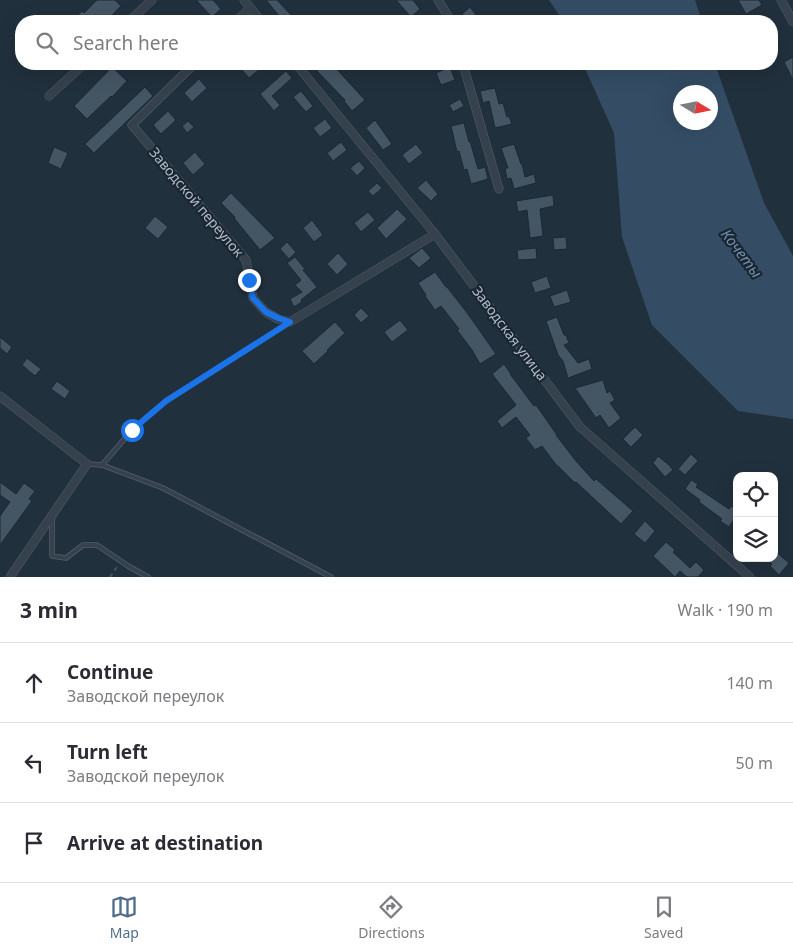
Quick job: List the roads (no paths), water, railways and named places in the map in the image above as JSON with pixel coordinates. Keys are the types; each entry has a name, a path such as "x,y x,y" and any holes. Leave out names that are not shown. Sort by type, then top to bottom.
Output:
{"street":[{"path":"136,15 152,0"},
{"path":"244,0 256,15"},
{"path":"438,0 447,15"},
{"path":"781,0 793,22"},
{"path":"242,15 250,8"},
{"path":"49,96 77,70"},
{"name":"Заводской переулок","path":"188,70 132,125 246,260 253,298 266,312 290,322"},
{"name":"Заводская улица","path":"301,70 435,234 580,427 750,577"},
{"path":"465,70 499,189"},
{"path":"290,322 435,234"},
{"path":"0,396 86,464 10,577"}],"lane":[{"path":"102,465 132,430 166,401 290,322"},
{"path":"86,464 102,465 163,488 331,577"},
{"path":"52,516 52,556 66,558 83,545 97,545 148,577"}],"water":[{"path":"549,0 695,0 700,15 559,15"},
{"name":"Кочеты","path":"586,70 717,70 764,203 793,256 793,419 738,411 652,325 622,237 614,133"}]}
